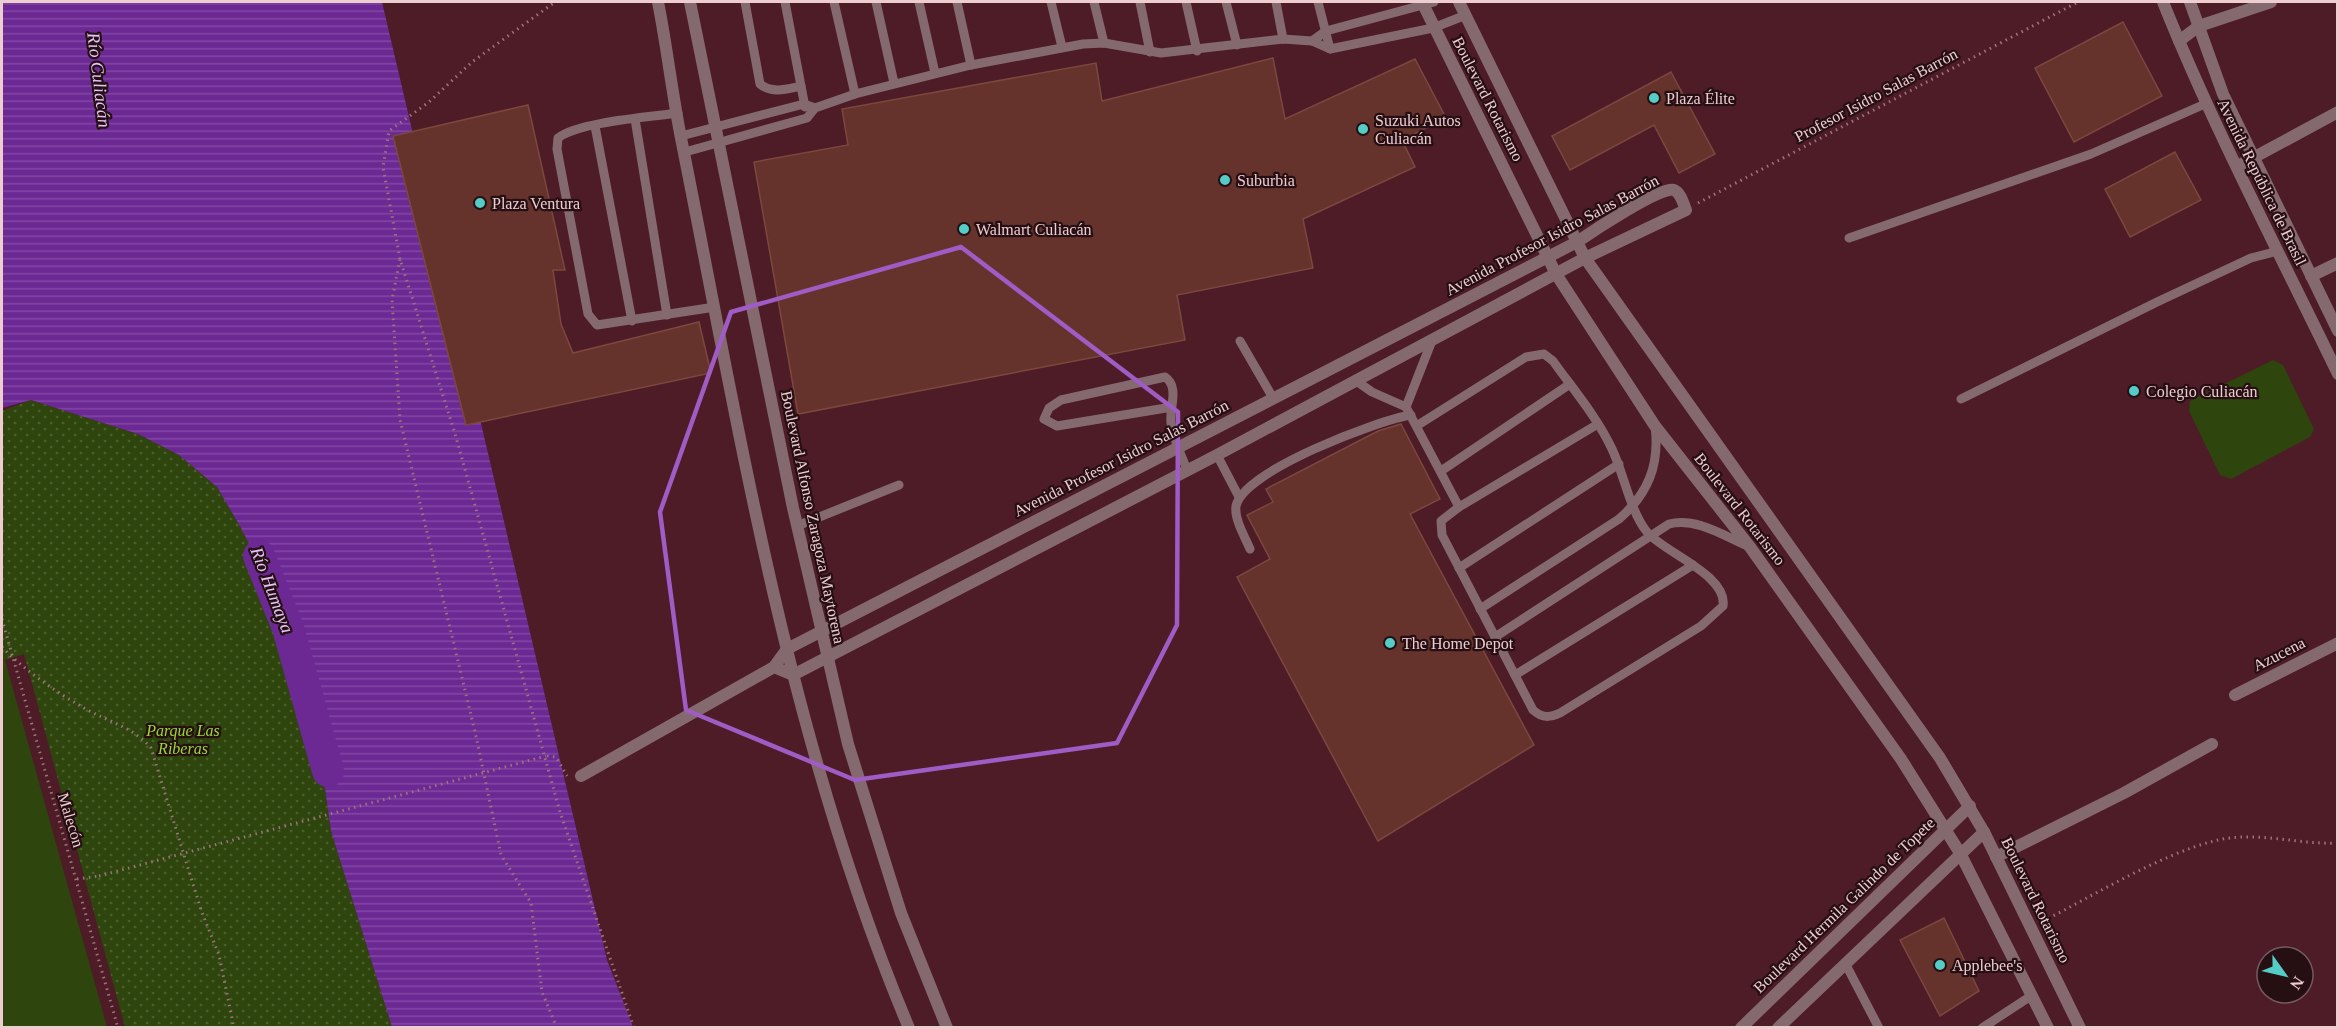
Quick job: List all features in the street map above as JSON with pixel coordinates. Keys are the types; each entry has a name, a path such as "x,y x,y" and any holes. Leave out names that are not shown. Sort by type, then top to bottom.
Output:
{"street":[{"path":"658,2 681,136 715,307 793,675 814,758 842,850 865,918 909,1028"},
{"name":"Boulevard Alfonso Zaragoza Maytorena","path":"690,2 797,526 848,744 897,902 947,1028"},
{"name":"Boulevard Rotarismo","path":"1426,2 1433,28 1556,274 1654,426 1750,547 1901,759 1947,829 2048,1028"},
{"name":"Boulevard Rotarismo","path":"1459,2 1585,258 1940,758 1984,832 2080,1028"},
{"name":"Avenida República de Brasil","path":"2163,2 2205,104 2238,166 2337,374"},
{"name":"Avenida República de Brasil","path":"2190,2 2223,94 2255,156 2337,331"},
{"path":"2178,41 2199,26 2271,2"},
{"path":"2238,166 2337,112"},
{"name":"Avenida Profesor Isidro Salas Barrón","path":"581,776 774,667 787,649 1548,257 1628,209 1668,189 1677,191 1686,210"},
{"path":"793,675 1217,455 1585,258 1686,210"},
{"path":"2311,276 2337,263"},
{"name":"Azucena","path":"2235,695 2337,643"},
{"path":"774,667 793,675"},
{"path":"1996,856 2124,793 2212,744"},
{"name":"Boulevard Hermila Galindo de Topete","path":"1740,1028 1970,806"},
{"path":"1778,1028 1984,832"}],"lane":[{"path":"745,2 760,84 770,90 801,86"},
{"path":"785,2 807,118"},
{"path":"834,2 855,94"},
{"path":"876,2 894,83"},
{"path":"918,2 935,73"},
{"path":"957,2 971,65"},
{"path":"1051,2 1062,47"},
{"path":"1094,2 1104,43"},
{"path":"1140,2 1150,52"},
{"path":"1186,2 1197,51"},
{"path":"1226,2 1237,45"},
{"path":"1276,2 1283,39"},
{"path":"1318,2 1330,49"},
{"path":"1312,41 1326,31 1426,2"},
{"path":"685,152 807,118 816,108 894,83 1062,47 1104,43 1150,52 1197,51 1283,39 1312,41 1330,49 1433,28 1466,15"},
{"path":"681,136 804,104 816,108"},
{"path":"1849,238 2091,154 2205,104"},
{"path":"678,113 595,126 566,133 556,142 570,226 590,319 597,325 604,326 715,307"},
{"path":"635,119 667,315"},
{"path":"595,126 632,321"},
{"path":"1961,399 2251,258 2278,251"},
{"path":"1406,406 1433,338"},
{"path":"1240,341 1273,398"},
{"path":"1418,425 1535,354 1544,354 1553,361 1598,424 1619,464 1633,507 1649,535 1693,565 1721,593 1724,600 1719,612 1701,626 1560,713 1546,717 1533,710 1440,527 1444,517 1459,507 1598,424"},
{"path":"1172,407 1057,426 1044,419 1049,408 1061,400 1158,376 1165,377 1172,385 1172,407 1172,426 1187,470"},
{"path":"1355,380 1372,392 1406,406 1459,507"},
{"path":"1440,471 1570,384"},
{"path":"1250,549 1236,509 1239,497 1257,480 1296,458 1388,421 1411,415"},
{"path":"1480,609 1619,519 1633,507 1644,494 1653,470 1657,442 1654,426"},
{"path":"1217,455 1239,497"},
{"path":"1459,567 1619,464"},
{"path":"797,526 899,485"},
{"path":"1495,637 1669,524 1687,522 1750,547"},
{"path":"1515,675 1693,565"},
{"path":"1845,963 1879,1028"},
{"path":"1982,1028 2031,996"}],"path":[{"path":"555,2 472,62 429,102 389,131 383,167 400,259 456,437 560,812 634,1028"},
{"name":"Profesor Isidro Salas Barrón","path":"1686,210 2078,2"},
{"path":"400,259 392,300 400,420 476,736 501,855 531,903 542,992 557,1028"},
{"name":"Malecón","path":"2,619 118,1028"},
{"path":"2,647 12,659 83,708 139,734 151,747 201,909 219,955 234,1028"},
{"path":"76,879 99,876 546,756 556,757 566,775 581,776"},
{"path":"2031,927 2163,860 2215,840 2273,836 2320,844 2337,843"}],"highlighted area":[{"path":"961,247 1178,412 1177,625 1117,743 855,780 686,710 660,512 731,312"}],"green space":[{"path":"2273,360 2283,365 2314,429 2310,437 2231,479 2220,475 2189,411 2190,401"},
{"name":"Parque Las Riberas","path":"31,400 138,434 179,455 217,487 241,528 285,616 315,718 331,831 392,1027 125,1027 24,654 5,660 2,658 2,411"},
{"path":"2,658 5,660 107,1027 2,1027"}],"water":[{"name":"Río Culiacán","path":"2,2 382,2 607,960 633,1027 392,1027 331,831 315,718 285,616 241,528 217,487 179,455 138,434 31,400 2,408"}],"building":[{"path":"2123,22 2162,96 2074,142 2035,68"},
{"name":"Walmart Culiacán","path":"1273,58 1285,119 1415,59 1446,118 1402,140 1415,167 1303,219 1313,268 1177,295 1185,340 798,414 754,162 848,145 842,109 1096,63 1102,101"},
{"name":"Plaza Élite","path":"1671,72 1715,154 1679,173 1654,125 1570,170 1552,136"},
{"name":"Plaza Ventura","path":"528,105 565,270 553,270 561,324 573,353 699,322 711,373 466,425 393,136"},
{"path":"2175,152 2201,200 2130,237 2105,189"},
{"path":"1401,424 1440,499 1410,514 1534,745 1378,841 1237,577 1270,559 1247,515 1273,502 1266,489 1378,431"},
{"name":"Applebee's","path":"1944,918 1979,991 1940,1016 1900,940"}],"waterway":[{"name":"Río Humaya","path":"259,556 288,628 328,771"}],"place":[{"name":"Plaza Élite","path":"1654,98"},
{"name":"Suzuki Autos Culiacán","path":"1363,129"},
{"name":"Suburbia","path":"1225,180"},
{"name":"Plaza Ventura","path":"480,203"},
{"name":"Walmart Culiacán","path":"964,229"},
{"name":"Colegio Culiacán","path":"2134,391"},
{"name":"The Home Depot","path":"1390,643"},
{"name":"Applebee's","path":"1940,965"}]}
